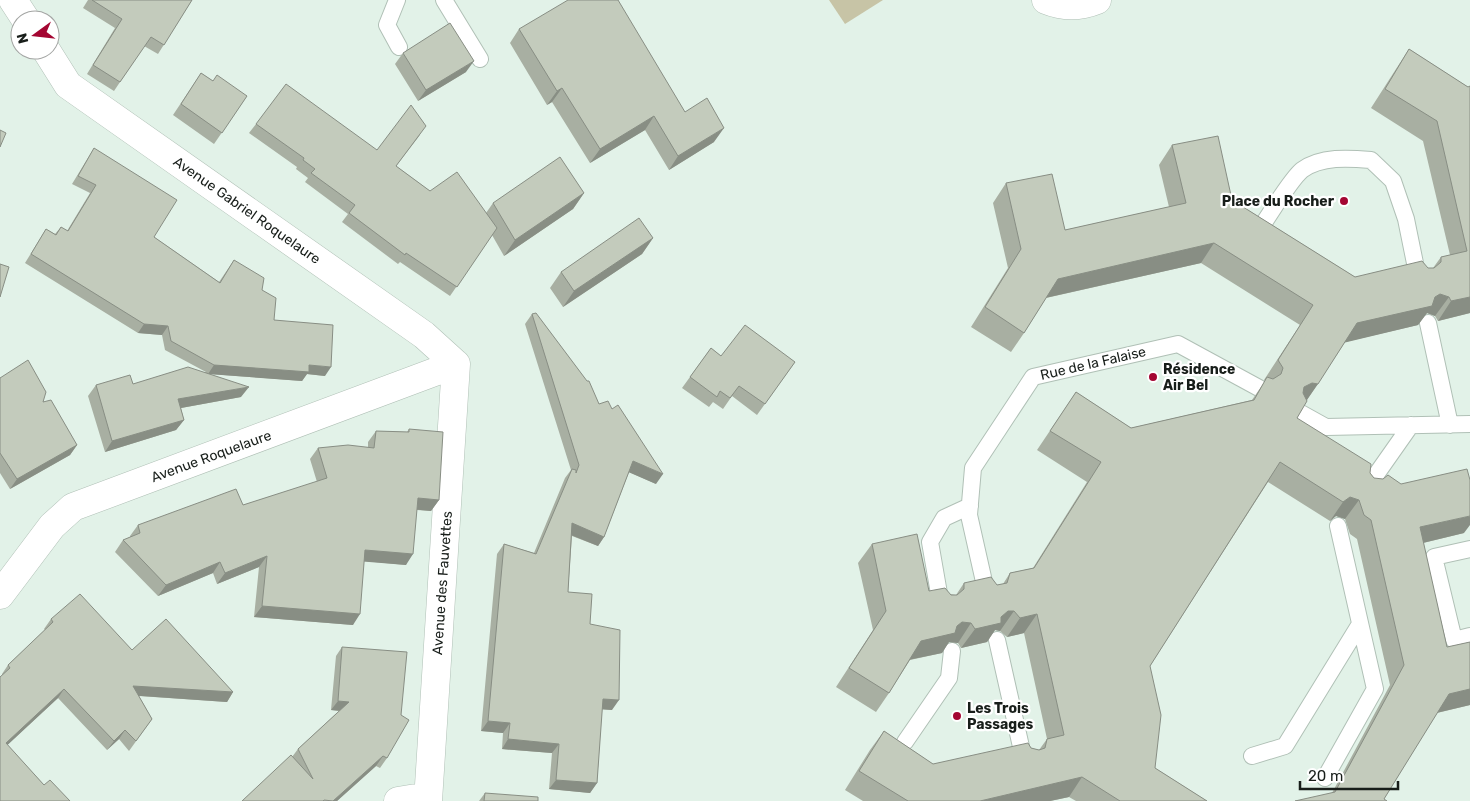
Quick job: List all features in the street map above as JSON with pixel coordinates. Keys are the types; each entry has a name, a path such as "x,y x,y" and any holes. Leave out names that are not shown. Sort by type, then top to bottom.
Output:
{"street":[{"path":"1046,0 1058,5 1085,5 1097,0"},
{"name":"Avenue Gabriel Roquelaure","path":"52,60 68,85 424,334 456,364"},
{"name":"Avenue Roquelaure","path":"0,595 52,526 72,508 456,364"},
{"name":"Avenue des Fauvettes","path":"428,799 456,364"},
{"path":"398,801 428,799"}],"lane":[{"path":"397,0 387,25 399,47"},
{"path":"444,0 480,59"},
{"path":"1263,224 1302,170 1317,163 1343,158 1371,160 1393,181 1406,219 1418,278"},
{"path":"1428,323 1450,425"},
{"name":"Rue de la Falaise","path":"987,595 969,515 974,468 1033,377 1178,344 1259,388"},
{"path":"1299,412 1326,427 1470,424"},
{"path":"1366,489 1411,425"},
{"path":"941,605 930,542 944,518 970,506"},
{"path":"1325,778 1375,689 1338,526"},
{"path":"1470,549 1434,557 1454,640 1470,636"},
{"path":"1252,756 1285,746 1360,624"},
{"path":"997,640 1024,760"},
{"path":"905,742 949,678 952,651"}],"shaded area":[{"path":"829,0 883,0 845,24"}],"building":[{"path":"92,0 192,0 164,45 151,37 120,82 93,65 122,19"},
{"path":"568,0 618,0 685,112 707,98 724,128 678,156 654,116 600,149 562,88 557,91 519,29"},
{"path":"450,23 474,61 426,90 403,53"},
{"path":"1409,49 1468,87 1470,86 1470,297 1451,301 1449,297 1440,294 1435,297 1432,306 1357,323 1318,384 1312,383 1304,387 1303,393 1307,401 1297,418 1371,464 1370,473 1374,478 1383,479 1388,475 1401,484 1467,469 1470,480 1470,516 1420,527 1447,647 1470,642 1470,689 1449,694 1384,799 1387,801 1295,801 1335,792 1404,665 1371,520 1364,515 1359,500 1350,497 1343,502 1280,462 1150,666 1161,715 1155,768 1207,801 1120,801 1082,777 980,801 908,801 859,771 884,731 933,764 1028,743 1031,748 1039,750 1045,748 1047,739 1064,735 1037,614 1020,618 1014,611 1008,611 1001,617 1001,623 975,629 971,623 962,622 957,626 955,633 921,641 889,693 849,668 886,611 872,544 917,534 929,591 945,588 951,595 957,595 964,589 964,583 991,577 997,585 1007,583 1010,573 1034,568 1101,462 1050,431 1076,392 1131,428 1254,400 1267,377 1273,379 1281,374 1283,368 1278,360 1313,305 1214,243 1058,279 1024,333 985,307 1021,249 1006,183 1052,174 1065,230 1186,203 1172,145 1218,136 1232,200 1355,277 1422,261 1428,268 1434,268 1441,262 1441,257 1467,251 1437,121 1385,89"},
{"path":"201,73 213,81 217,75 247,96 222,133 181,104"},
{"path":"286,84 377,150 411,105 426,126 396,166 430,191 457,172 497,228 457,287 406,253 405,255 349,213 355,205 311,173 315,169 303,160 304,158 256,124"},
{"path":"0,130 6,133 0,147"},
{"path":"94,148 177,200 154,237 220,283 234,260 264,278 262,290 276,298 274,320 333,325 331,367 309,365 309,372 214,365 171,341 168,326 144,324 31,254 46,229 56,235 61,227 68,231 96,185 78,176"},
{"path":"560,157 584,193 515,240 493,203"},
{"path":"639,218 653,238 574,291 561,272"},
{"path":"0,264 9,267 0,297"},
{"path":"536,313 587,381 589,381 599,404 608,401 612,409 618,405 663,474 633,461 604,537 572,523 568,592 592,594 590,624 620,630 619,700 603,699 597,783 556,780 559,744 508,739 510,723 488,721 504,544 536,554 572,469 576,470 576,473 579,465 532,314"},
{"path":"745,325 795,362 765,404 739,386 730,398 720,391 717,397 690,377 711,348 721,356"},
{"path":"28,360 46,392 43,402 51,400 77,445 17,479 0,453 0,378"},
{"path":"188,367 249,387 178,399 184,420 112,441 96,385 130,375 133,384"},
{"path":"409,429 443,432 439,500 418,498 413,554 365,550 360,614 262,606 267,556 225,573 220,562 166,585 123,540 140,533 138,525 236,489 243,505 327,478 318,448 348,445 374,448 376,431 409,432"},
{"path":"80,594 132,650 166,619 233,692 133,686 152,719 136,741 125,730 114,741 64,689 6,743 44,785 50,780 70,801 0,801 0,677 10,668 8,665 53,622 51,619"},
{"path":"342,647 407,652 401,715 409,720 387,758 383,756 333,801 242,801 291,755 313,779 298,749 349,702 338,701"},
{"path":"485,793 538,797 538,801 484,801"}],"place":[{"name":"Place du Rocher","path":"1344,201"},
{"name":"Résidence Air Bel","path":"1153,377"},
{"name":"Les Trois Passages","path":"957,716"}]}
